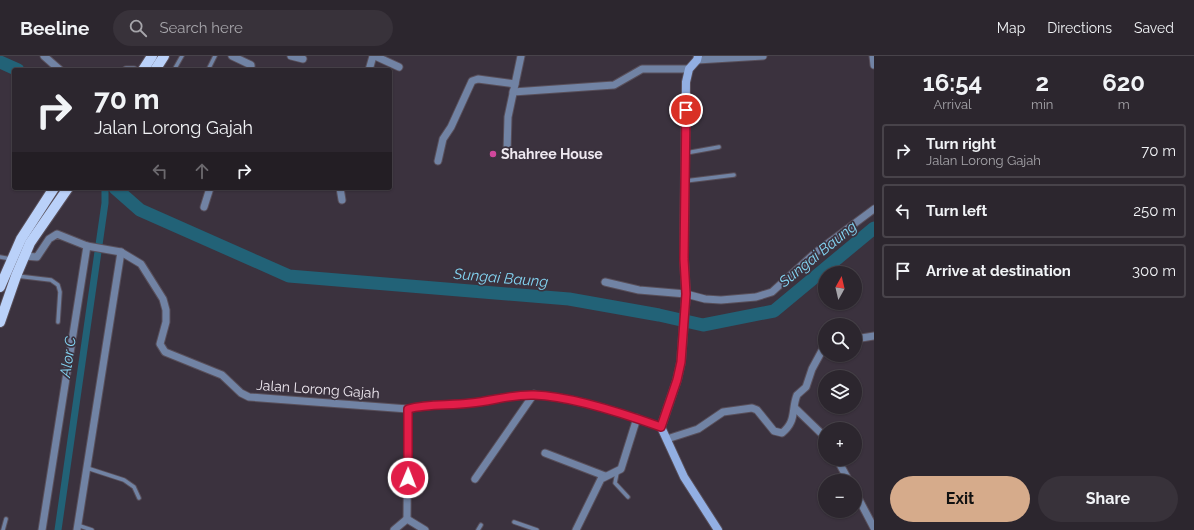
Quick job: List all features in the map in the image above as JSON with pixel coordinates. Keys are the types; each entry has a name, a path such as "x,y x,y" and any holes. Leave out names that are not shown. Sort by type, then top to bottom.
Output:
{"main road":[{"path":"144,68 152,56"},
{"path":"156,68 164,56"},
{"path":"0,287 11,260 30,223 53,190"},
{"path":"0,322 24,256 42,223 67,190"}],"street":[{"path":"44,56 58,68"},
{"path":"232,56 247,61 251,65 251,68"},
{"path":"292,56 303,59"},
{"path":"370,68 374,56 399,67"},
{"path":"507,152 508,116 521,56"},
{"path":"718,530 684,477 661,427 677,380 681,362 686,294 684,259 686,82 689,69 698,58 763,56"},
{"path":"874,56 874,65"},
{"path":"513,92 614,85 642,69 689,69"},
{"path":"438,161 443,139 451,128 472,81 478,79 515,84"},
{"path":"204,207 209,190"},
{"path":"340,190 342,200"},
{"path":"605,282 639,290 686,294 705,299 721,300 756,297 772,292 815,253 874,209"},
{"name":"Jalan Lorong Gajah","path":"24,256 37,257 50,239 57,234 89,246 121,252 141,264 163,300 166,322 160,344 169,355 222,375 241,393 249,397 408,409 423,405 471,403 514,395 534,394 556,397 637,418 661,427"},
{"path":"42,530 89,246"},
{"path":"77,528 121,252"},
{"path":"862,338 874,336"},
{"path":"668,440 698,429 723,412 752,408 757,410 774,431 782,433 788,427 793,417 796,395 806,387 812,369 818,358"},
{"path":"475,479 534,394"},
{"path":"795,408 818,430"},
{"path":"394,530 407,519 408,409"},
{"path":"545,452 604,476 617,473 624,463 637,418"},
{"path":"576,530 604,476"},
{"path":"862,505 874,528"},
{"path":"407,519 424,530"}],"lane":[{"path":"175,68 182,56"},
{"path":"209,68 215,56"},
{"path":"686,153 719,147"},
{"path":"685,181 734,175"},
{"path":"0,257 11,260"},
{"path":"16,276 52,280 58,285 60,292 58,322"},
{"path":"87,468 124,480 134,487 139,498"},
{"path":"617,473 615,483 628,497"},
{"path":"3,530 6,519"},
{"path":"514,522 537,530"},
{"path":"478,530 482,525"},
{"path":"77,528 92,530"}],"waterway":[{"name":"Sungai Baung","path":"0,62 14,68"},
{"name":"Alor C","path":"58,530 105,203 105,190"},
{"name":"Sungai Baung","path":"117,190 140,210 289,276 569,299 659,315 703,325 774,311 874,228"}],"place":[{"name":"Shahree House","path":"493,154"}],"route":[{"path":"408,478 408,409 423,405 471,403 514,395 534,394 569,400 637,418 661,427 662,420 677,380 681,362 686,294 684,259 686,110"}]}
